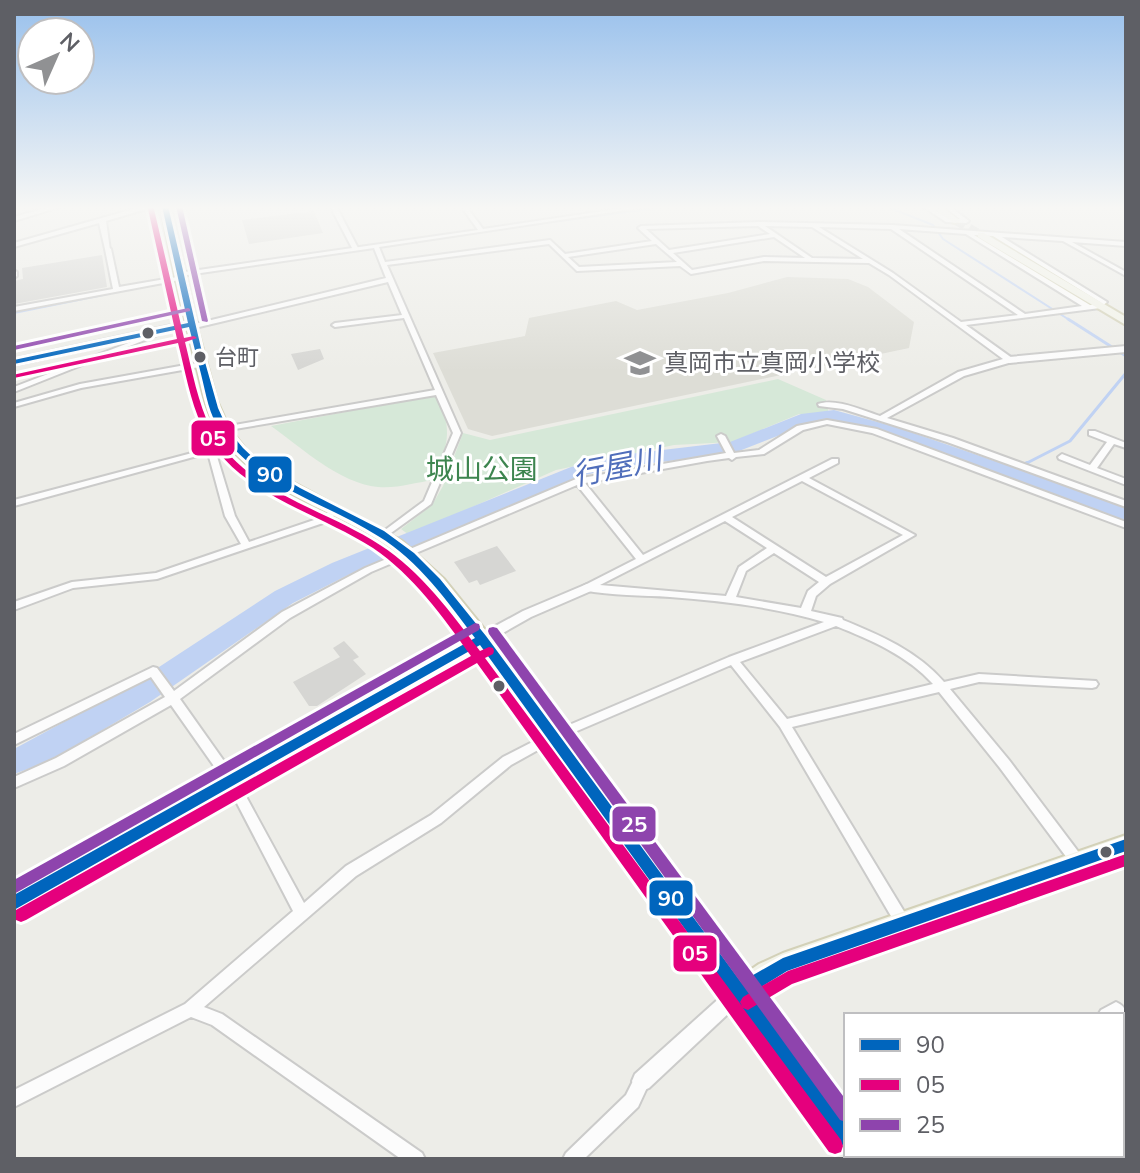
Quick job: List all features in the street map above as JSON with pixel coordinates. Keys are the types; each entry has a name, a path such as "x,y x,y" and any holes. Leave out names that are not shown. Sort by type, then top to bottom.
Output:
{"main road":[{"path":"175,261 214,410 223,429 242,453 270,477 398,545 437,583 482,639 844,1135"},
{"path":"1022,261 1094,306 1126,322"},
{"path":"14,362 191,324"},
{"path":"14,903 482,639"},
{"path":"740,991 767,972 1126,845"}],"street":[{"path":"110,261 116,289"},
{"path":"14,309 277,261"},
{"path":"14,783 60,762 171,696 307,601 368,570 398,545 428,502 457,433 382,261"},
{"path":"384,264 409,261"},
{"path":"569,261 577,269 682,264"},
{"path":"678,261 691,272 754,261"},
{"path":"866,261 871,261 1009,360"},
{"path":"942,261 1023,315"},
{"path":"1017,261 1094,306"},
{"path":"960,324 1094,306 1103,300 1039,261"},
{"path":"1102,261 1126,274"},
{"path":"191,324 258,313 391,279"},
{"path":"335,325 407,316"},
{"path":"14,390 172,328"},
{"path":"881,418 961,374 1009,360 1126,349"},
{"path":"14,405 80,386 202,364"},
{"path":"223,429 439,392"},
{"path":"822,404 881,418 950,440 1126,504"},
{"path":"398,545 579,481 707,458 761,452 800,428 827,422 874,431 936,452 1126,525"},
{"path":"1092,433 1126,446"},
{"path":"721,436 732,457"},
{"path":"936,452 950,440"},
{"path":"1092,468 1112,441"},
{"path":"14,503 211,450 230,516 247,546"},
{"path":"1062,457 1126,482"},
{"path":"482,639 835,461"},
{"path":"801,477 910,535 826,582 812,594 805,612"},
{"path":"579,481 642,560"},
{"path":"14,606 72,585 157,576 323,520 334,511"},
{"path":"727,518 826,582"},
{"path":"730,599 742,569 774,548"},
{"path":"587,588 730,599 805,612 838,621 919,663 979,731 1078,862"},
{"path":"14,1099 190,1009 351,871 436,819 495,769 552,737 733,660 838,621"},
{"path":"733,660 784,724 904,923"},
{"path":"14,740 153,671 232,782 301,912"},
{"path":"784,724 979,678 1092,684"},
{"path":"572,1159 632,1101 642,1081 740,991"},
{"path":"190,1009 217,1019 416,1159"}],"shaded area":[{"name":"真岡市立真岡小学校","path":"787,277 848,279 868,287 914,322 909,348 492,436 468,429 433,353 525,336 529,318 616,301 637,310 728,293"}],"green space":[{"name":"城山公園","path":"778,379 826,400 829,415 799,414 732,442 674,445 556,470 409,535 401,529 432,505 443,486 463,433 490,440"},
{"name":"城山公園","path":"437,397 447,429 445,448 434,480 392,487 363,484 335,472 271,426"}],"building":[{"path":"67,261 103,261 107,287 14,304 14,281 23,279 22,268"},
{"path":"320,349 324,359 298,370 291,354"},
{"path":"497,546 516,571 480,585 477,580 469,583 454,562"},
{"path":"344,641 359,657 353,660 366,674 317,706 309,706 293,682 340,657 333,648"}],"waterway":[{"path":"977,261 1071,321"},
{"path":"14,313 108,294"},
{"path":"1068,319 1126,356"},
{"path":"1023,465 1070,441 1126,373"},
{"name":"行屋川","path":"14,762 40,752 140,694 284,597 340,569 578,471 620,461 734,447 808,418 834,416 889,431 1126,514"},
{"path":"1023,465 1027,463"},
{"path":"1009,472 1023,465"}],"transit line":[{"name":"05","path":"162,261 196,398 212,437 246,475 266,489 376,546 428,592 835,1146"},
{"name":"90","path":"176,261 209,392 224,431 257,466 296,490 381,533 410,555 436,582 482,639 844,1135"},
{"name":"25","path":"191,261 205,321"},
{"name":"25","path":"14,348 188,310"},
{"name":"90","path":"14,362 191,324"},
{"name":"05","path":"17,376 194,338"},
{"name":"25","path":"14,887 475,627"},
{"name":"25","path":"493,631 844,1111"},
{"name":"90","path":"14,903 482,639"},
{"name":"05","path":"21,915 489,651"},
{"name":"90","path":"740,991 783,965 1126,845"},
{"name":"05","path":"748,1002 788,978 1126,860"}],"place":[{"name":"台町","path":"200,357"},
{"name":"真岡市立真岡小学校","path":"640,363"}]}
